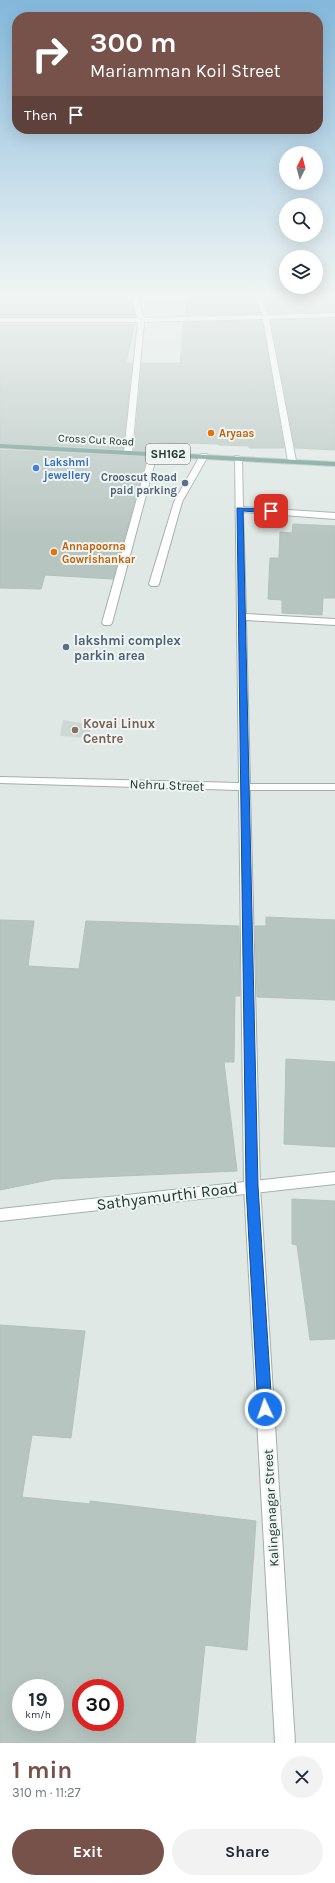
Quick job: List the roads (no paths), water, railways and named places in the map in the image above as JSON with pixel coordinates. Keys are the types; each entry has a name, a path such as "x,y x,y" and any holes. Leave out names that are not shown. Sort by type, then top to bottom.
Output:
{"main road":[{"name":"Cross Cut Road","path":"0,446 335,464"}],"street":[{"path":"128,452 136,374"},
{"path":"276,374 292,461"},
{"path":"107,623 153,454"},
{"path":"154,584 178,502 204,456"},
{"name":"Kalinganagar Street","path":"238,458 252,1186 285,1743"},
{"path":"240,509 335,516"},
{"path":"241,617 335,622"},
{"name":"Nehru Street","path":"0,780 245,787 335,787"},
{"name":"Sathyamurthi Road","path":"0,1216 252,1186 335,1178"}],"place":[{"name":"Aryaas","path":"211,433"},
{"name":"Lakshmi jewellery","path":"36,468"},
{"name":"Crooscut Road paid parking","path":"185,483"},
{"name":"Annapoorna Gowrishankar","path":"54,552"},
{"name":"lakshmi complex parkin area","path":"66,647"},
{"name":"Kovai Linux Centre","path":"75,730"}]}
